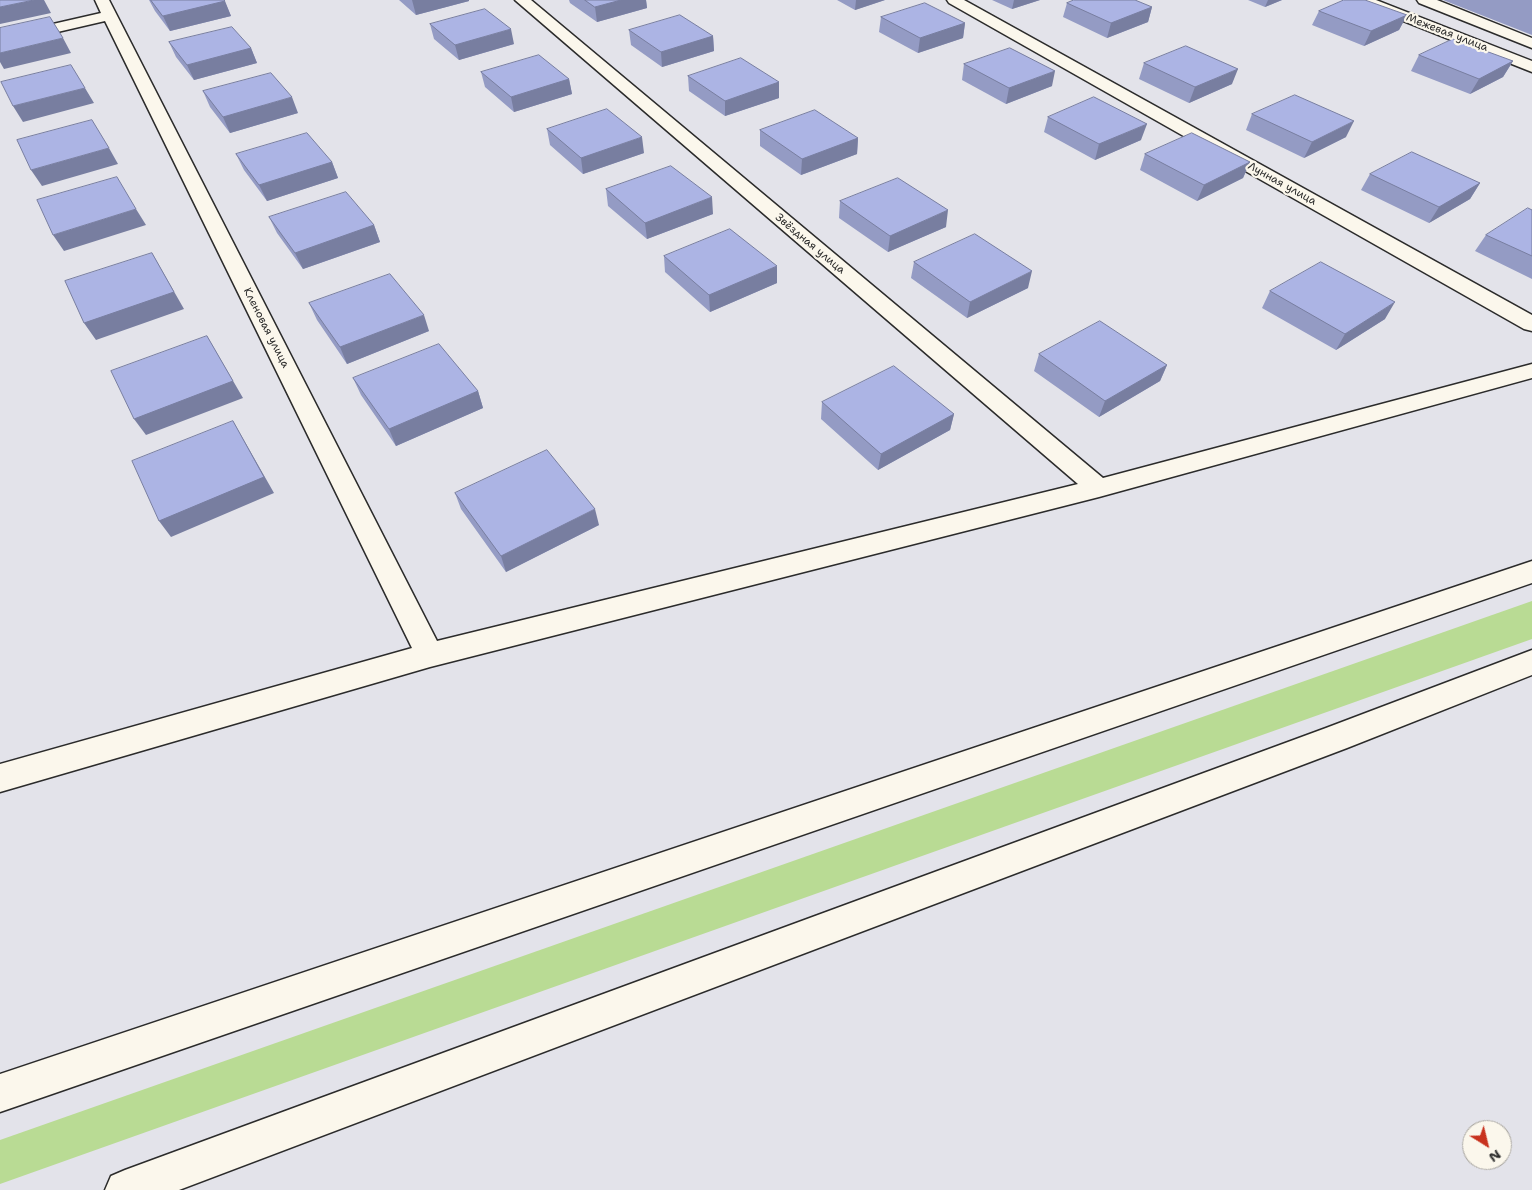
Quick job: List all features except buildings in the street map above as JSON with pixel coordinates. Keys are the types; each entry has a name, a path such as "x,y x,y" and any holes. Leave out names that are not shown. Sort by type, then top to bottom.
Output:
{"street":[{"name":"Лунная улица","path":"954,0 1532,324"},
{"name":"Межевая улица","path":"1363,0 1532,66"},
{"path":"1424,0 1532,42"},
{"name":"Звёздная улица","path":"528,1 1099,488"},
{"path":"23,35 106,8"},
{"name":"Кленовая улица","path":"106,8 430,655"},
{"path":"0,778 430,655 1099,488 1532,371"},
{"path":"0,1093 1532,572"},
{"path":"125,1190 1327,741 1532,662"}],"green space":[{"path":"1532,601 1532,639 0,1184 0,1140"}]}
